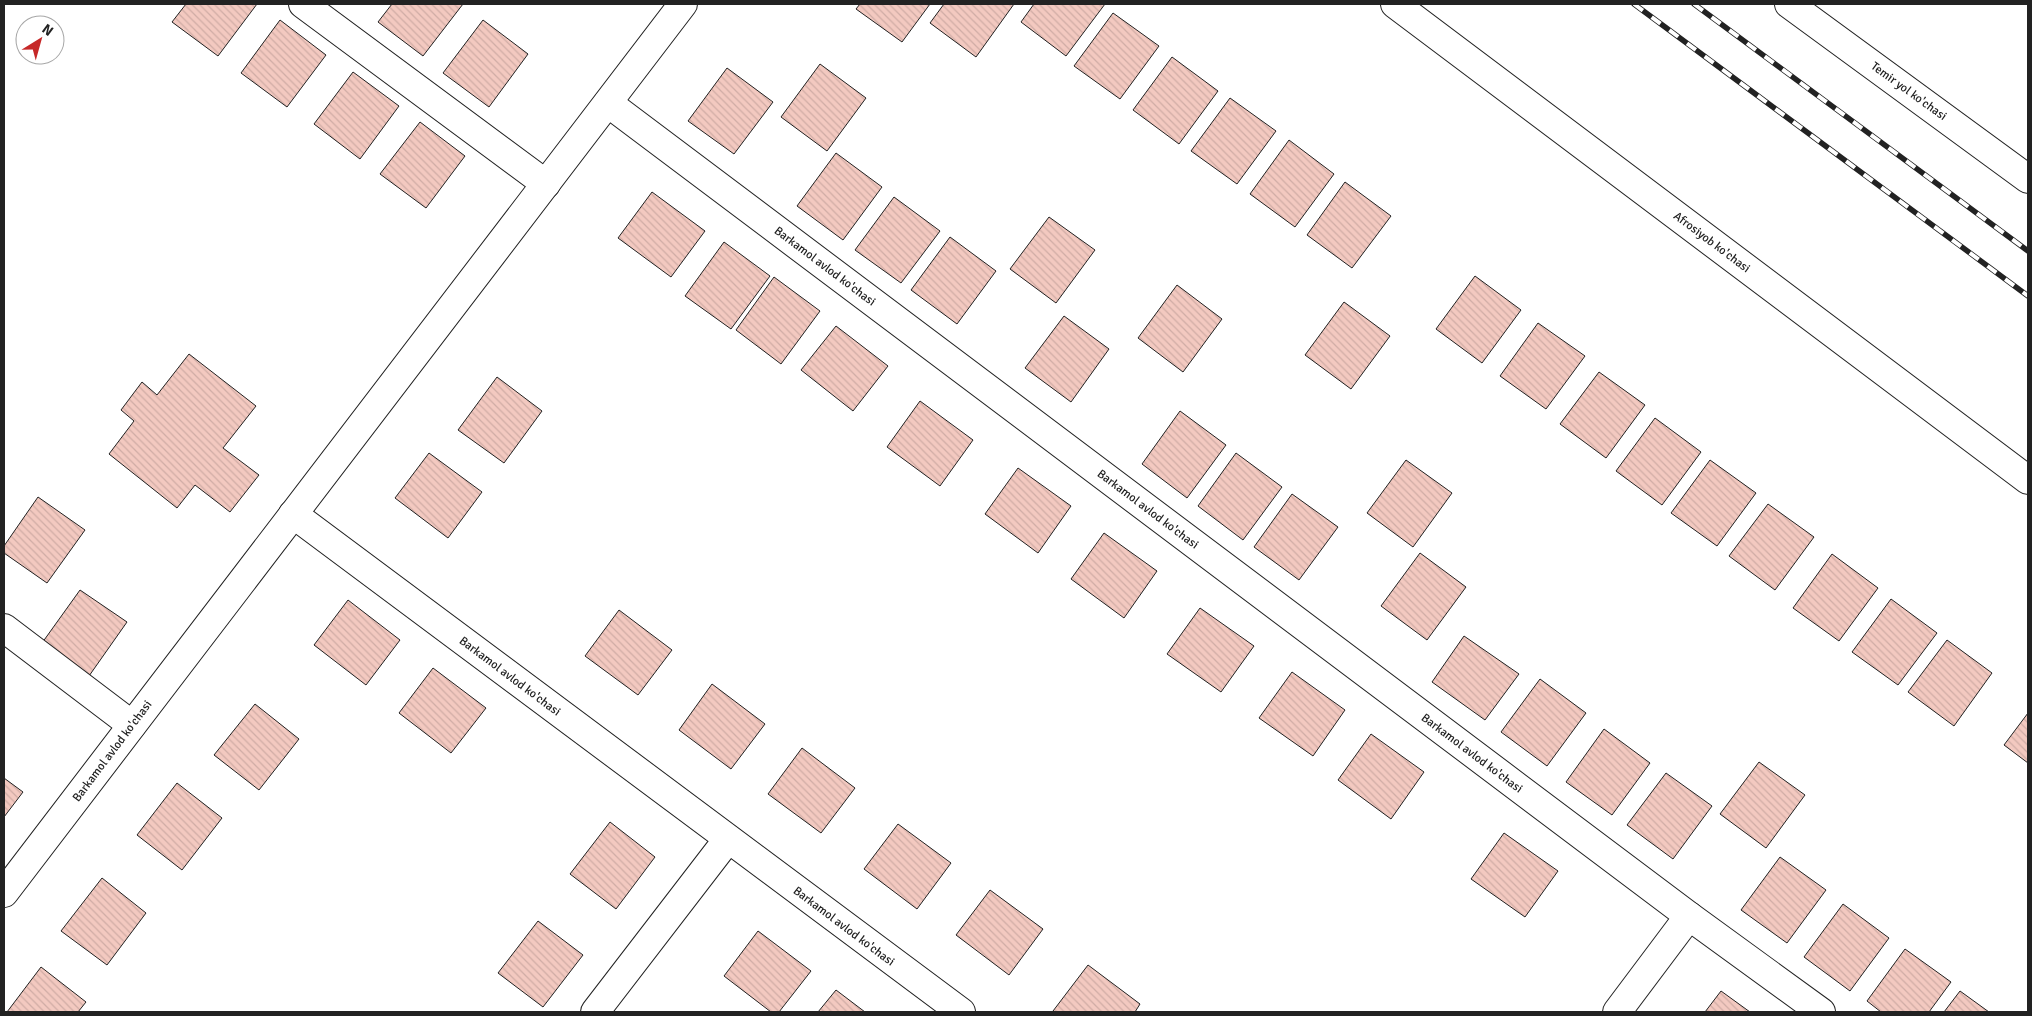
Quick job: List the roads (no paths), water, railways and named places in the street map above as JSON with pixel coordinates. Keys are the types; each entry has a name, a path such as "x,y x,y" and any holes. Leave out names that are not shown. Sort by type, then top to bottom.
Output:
{"street":[{"path":"303,4 546,184"},
{"name":"Barkamol avlod ko'chasi","path":"8,878 132,724 683,4"},
{"name":"Afrosiyob ko'chasi","path":"1395,4 2028,480"},
{"name":"Temir yol ko'chasi","path":"1789,4 2028,179"},
{"name":"Barkamol avlod ko'chasi","path":"608,103 1689,916 1821,1012"},
{"name":"Barkamol avlod ko'chasi","path":"293,514 961,1012"},
{"path":"4,628 132,724"},
{"path":"595,1012 728,839"},
{"path":"1617,1012 1689,916"}],"railway":[{"path":"1634,4 2028,296"},
{"path":"1694,4 2028,251"}]}
